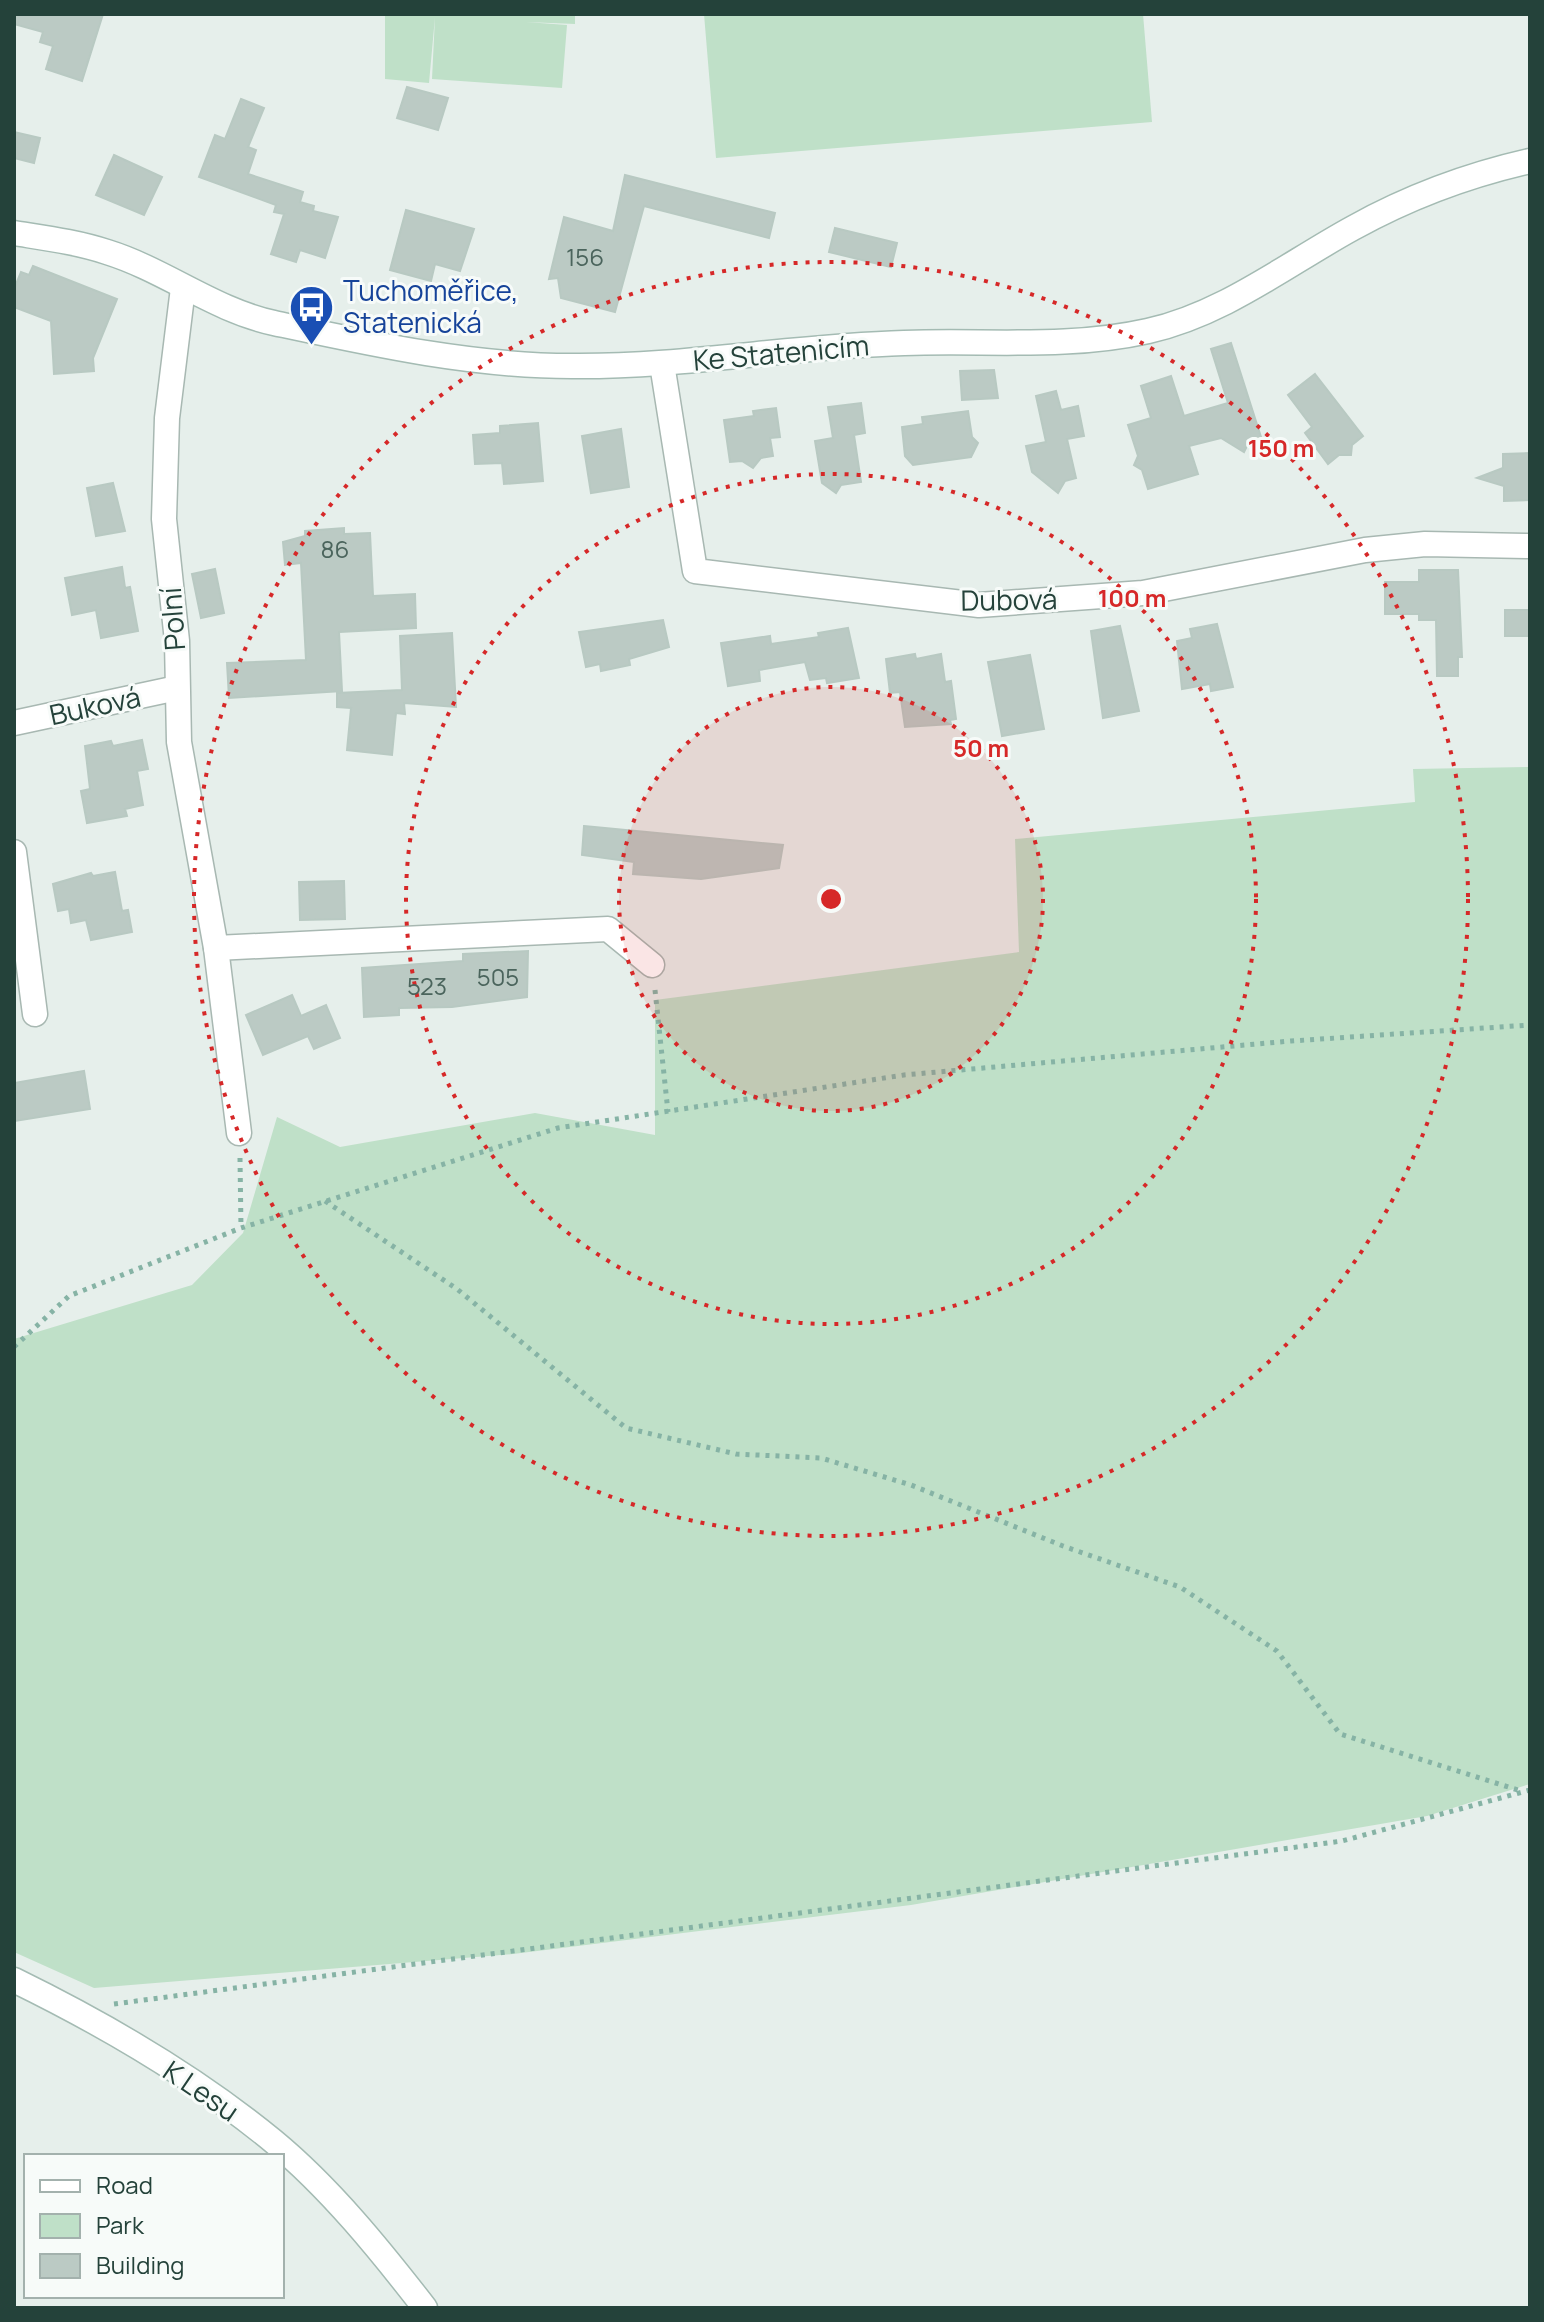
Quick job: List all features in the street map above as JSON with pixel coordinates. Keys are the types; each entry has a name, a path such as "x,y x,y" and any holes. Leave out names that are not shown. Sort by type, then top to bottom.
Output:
{"street":[{"name":"Ke Statenicím","path":"14,233 110,252 227,309 269,322 466,359 570,366 662,364 776,351 905,342 1087,341 1150,331 1223,303 1351,229 1417,196 1488,170 1530,161"},
{"name":"Polní","path":"183,288 167,418 164,519 177,641 179,742 216,948 239,1133"},
{"name":"Dubová","path":"662,364 695,571 979,605 1143,593 1365,550 1425,544 1530,546"},
{"name":"Buková","path":"14,723 177,688"},
{"path":"14,852 35,1014"},
{"path":"216,948 608,929 652,965"},
{"name":"K Lesu","path":"14,1980 73,2009 189,2081 274,2142 340,2207 425,2308"}],"path":[{"path":"652,965 668,1112"},
{"path":"14,1347 69,1296 241,1228 558,1128 904,1075 1291,1041 1530,1025"},
{"path":"239,1133 241,1228"},
{"path":"325,1201 457,1289 626,1428 736,1454 821,1458 911,1485 1063,1546 1180,1587 1277,1651 1340,1734 1522,1792"},
{"path":"73,2009 1342,1841 1530,1790"}],"green space":[{"path":"385,14 575,14 575,24 526,22 567,25 562,88 432,79 435,17 429,83 385,79"},
{"path":"704,14 1143,14 1152,122 716,158"},
{"path":"1530,767 1530,1784 1427,1816 911,1905 513,1954 94,1988 14,1952 14,1339 192,1285 243,1233 277,1117 340,1147 535,1113 655,1135 655,1000 1019,952 1015,839 1415,802 1413,769"}],"building":[{"path":"14,14 103,14 82,81 46,69 53,46 40,42 43,32 14,24"},
{"path":"407,87 448,98 438,130 397,118"},
{"path":"241,99 264,108 248,147 256,150 248,174 303,192 300,202 314,206 313,211 338,217 325,258 300,250 296,262 271,254 284,214 274,212 276,205 199,177 215,135 225,139"},
{"path":"14,132 40,138 34,163 14,158"},
{"path":"114,155 162,177 144,215 96,195"},
{"path":"625,175 775,213 769,238 644,206 615,312 561,298 558,278 549,279 564,217 613,231"},
{"path":"406,210 474,229 460,271 435,264 431,281 390,270"},
{"path":"835,228 897,243 891,267 829,252"},
{"path":"33,266 117,299 93,358 94,371 54,374 51,321 14,307 14,289 21,272 29,275"},
{"path":"1231,343 1261,437 1250,440 1244,452 1221,438 1189,446 1198,474 1148,489 1142,470 1134,465 1138,456 1128,425 1151,418 1141,386 1171,376 1184,416 1228,403 1211,349"},
{"path":"994,370 998,398 962,400 960,371"},
{"path":"1315,374 1363,436 1352,445 1351,455 1339,455 1328,464 1305,433 1312,427 1288,395"},
{"path":"1056,391 1061,410 1078,406 1084,436 1067,439 1076,478 1065,481 1058,493 1032,472 1026,446 1046,442 1036,396"},
{"path":"861,403 865,433 854,435 861,482 841,485 836,493 822,483 815,441 833,438 828,407"},
{"path":"776,408 780,437 770,438 773,456 761,458 753,468 742,461 730,462 724,420 754,416 753,411"},
{"path":"968,411 972,437 978,443 971,457 913,465 905,456 902,427 923,424 922,417"},
{"path":"538,423 543,481 504,484 502,463 475,464 473,435 500,433 500,426"},
{"path":"621,429 629,487 591,493 582,436"},
{"path":"1530,453 1530,500 1504,501 1504,486 1477,478 1503,468 1503,454"},
{"path":"113,483 125,531 96,536 87,488"},
{"path":"344,528 344,534 370,533 373,596 415,594 416,628 339,632 342,691 229,698 227,663 306,660 301,563 285,565 283,542 305,536 305,531"},
{"path":"122,567 125,588 130,587 138,631 101,638 96,610 72,615 65,578"},
{"path":"215,569 224,613 201,618 192,574"},
{"path":"1419,570 1458,570 1462,657 1458,657 1458,676 1437,676 1436,620 1419,620 1419,614 1385,614 1385,582 1419,582"},
{"path":"1505,610 1530,610 1530,636 1505,636"},
{"path":"663,620 669,647 629,659 630,665 601,671 600,664 586,667 579,632"},
{"path":"1217,624 1233,687 1211,691 1210,684 1182,689 1177,641 1192,638 1190,629"},
{"path":"1120,626 1139,711 1103,718 1091,631"},
{"path":"848,628 859,678 827,683 826,678 810,680 805,662 759,670 760,681 728,686 721,643 770,636 771,644 819,637 818,633"},
{"path":"452,633 456,707 404,703 405,714 396,713 392,755 347,750 351,708 337,707 337,693 402,690 400,636"},
{"path":"915,654 916,659 941,654 945,682 951,681 956,719 950,720 951,724 905,727 900,692 890,693 886,659"},
{"path":"1030,655 1044,729 1002,736 988,662"},
{"path":"142,740 148,769 137,771 143,805 125,809 127,816 87,823 81,791 90,789 85,746 111,741 113,746"},
{"path":"584,826 783,845 779,868 701,879 633,874 634,862 582,855"},
{"path":"115,872 122,911 128,910 132,932 91,940 86,920 71,923 69,909 58,911 53,884 91,873 93,876"},
{"path":"344,881 345,919 300,920 299,882"},
{"path":"528,951 527,997 452,1007 399,1008 399,1015 364,1017 362,968 463,961 463,954"},
{"path":"292,995 301,1016 326,1005 340,1038 314,1049 308,1036 263,1055 246,1015"},
{"path":"84,1071 90,1109 14,1121 14,1083"}],"place":[{"name":"Tuchoměřice, Statenická","path":"312,346"}]}
